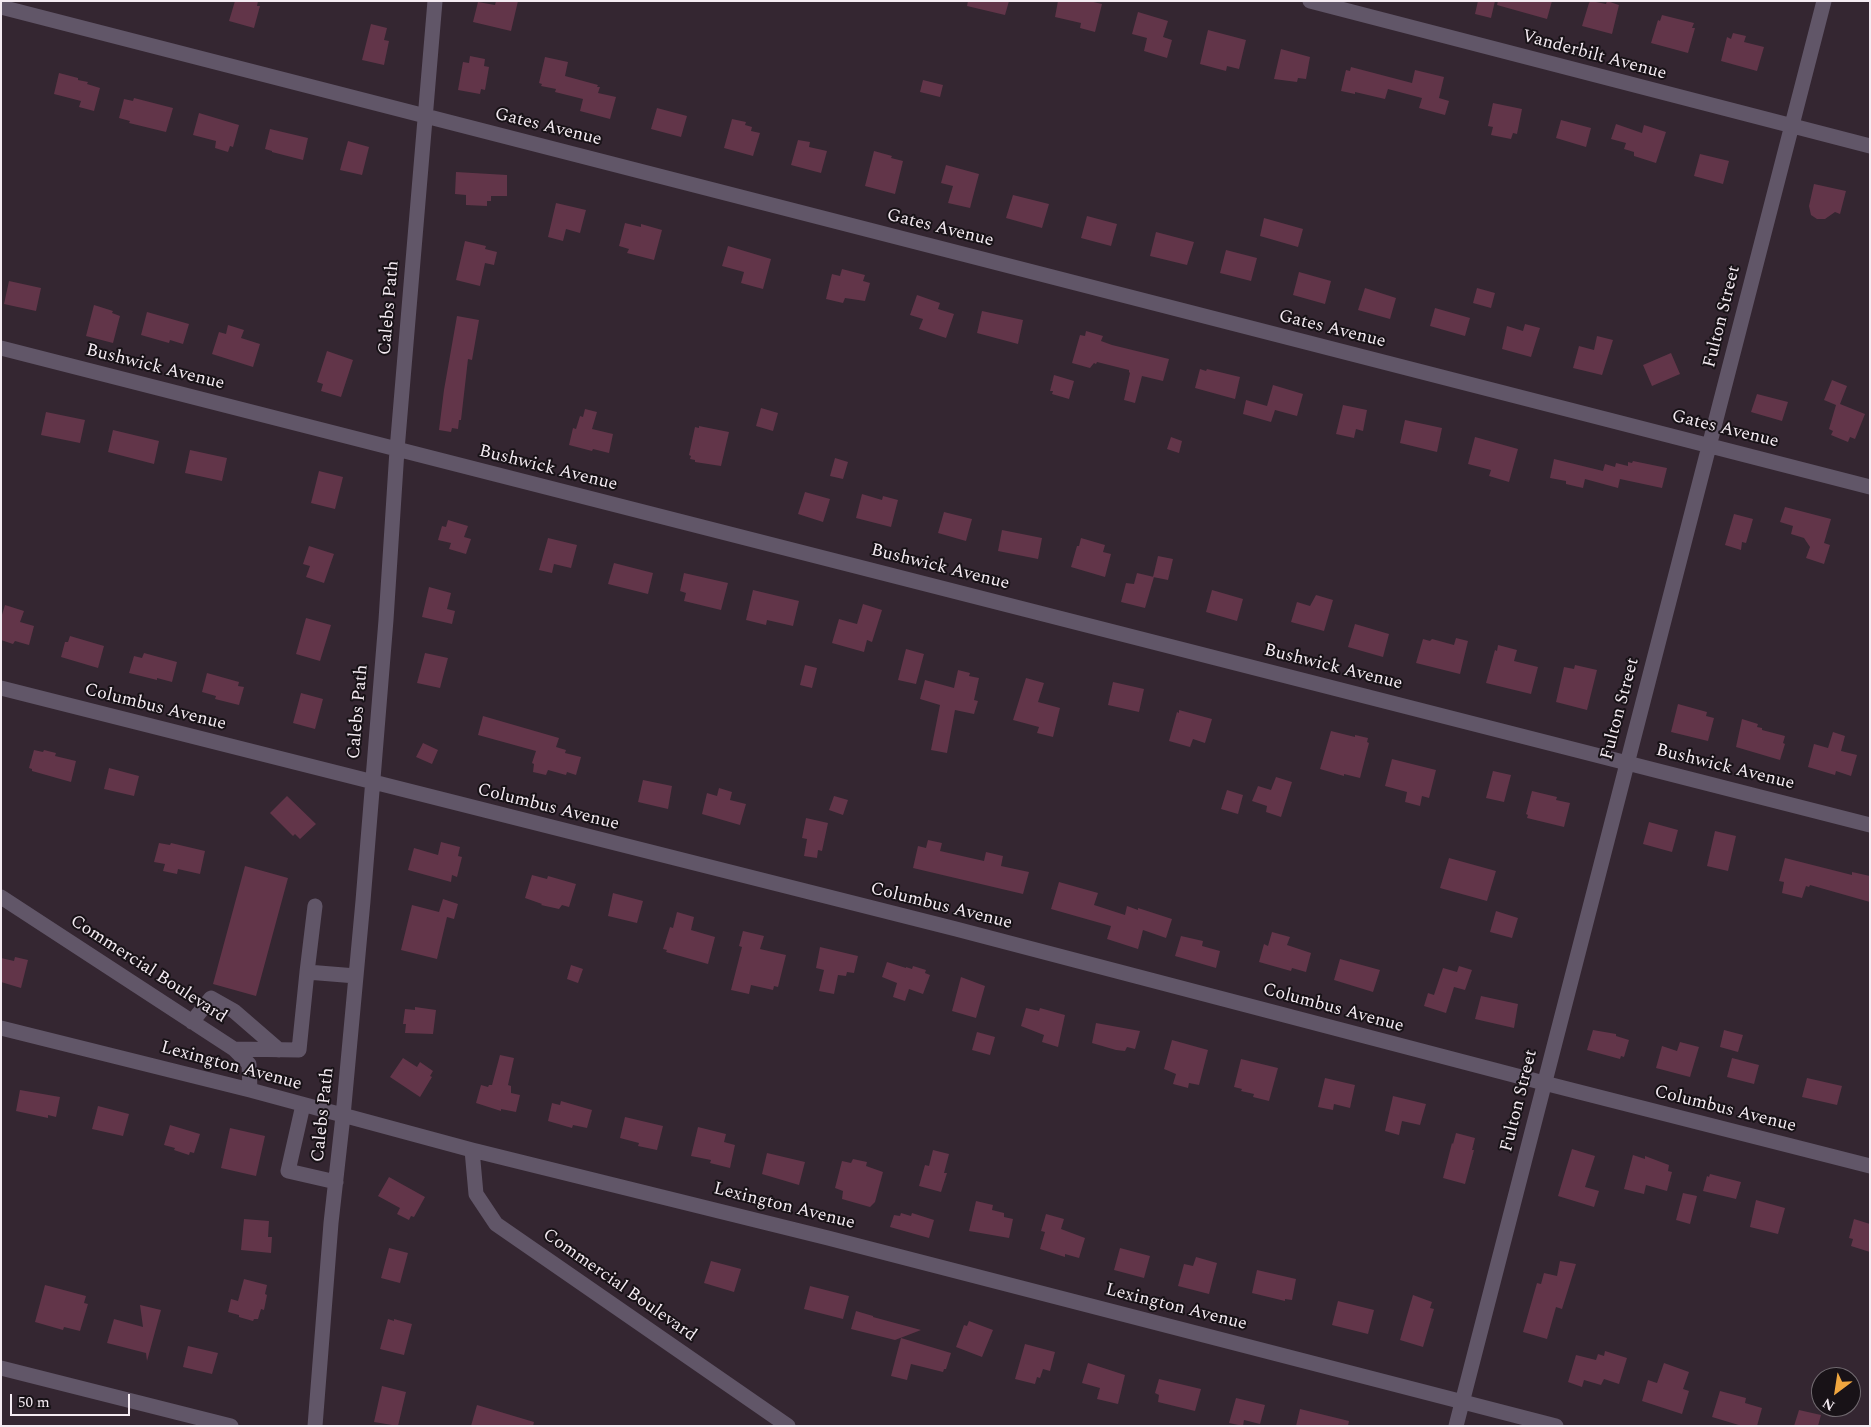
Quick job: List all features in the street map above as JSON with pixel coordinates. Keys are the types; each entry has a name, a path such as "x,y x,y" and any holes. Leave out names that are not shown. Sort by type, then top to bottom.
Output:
{"street":[{"name":"Calebs Path","path":"315,1426 356,976 397,450 435,1"},
{"name":"Vanderbilt Avenue","path":"1310,1 1870,146"},
{"name":"Fulton Street","path":"1456,1426 1824,1"},
{"name":"Gates Avenue","path":"1,7 1870,487"},
{"name":"Bushwick Avenue","path":"1,348 1870,825"},
{"name":"Columbus Avenue","path":"1,688 956,929 1544,1084 1870,1166"},
{"name":"Commercial Boulevard","path":"1,897 234,1049 249,1064 250,1090"},
{"path":"234,1049 299,1050 315,906"},
{"path":"307,972 356,976"},
{"path":"192,1022 212,998 234,1011 279,1050"},
{"name":"Lexington Avenue","path":"1,1028 250,1090 472,1150 828,1238 1556,1426"},
{"path":"303,1105 288,1171 336,1182"},
{"name":"Commercial Boulevard","path":"472,1150 476,1194 496,1224 788,1426"},
{"path":"1,1368 231,1426"}],"building":[{"path":"235,1 258,1 257,6 260,6 254,28 229,21"},
{"path":"496,1 518,1 511,31 473,22 478,2 495,5"},
{"path":"968,1 1009,1 1005,15 967,6"},
{"path":"1058,1 1089,1 1102,4 1095,32 1080,28 1081,23 1055,17"},
{"path":"1478,1 1495,1 1491,18 1475,14"},
{"path":"1498,1 1552,1 1547,19 1497,5"},
{"path":"1591,1 1606,4 1607,1 1619,5 1612,34 1582,26"},
{"path":"1138,12 1168,21 1163,37 1172,40 1167,58 1144,51 1147,38 1132,34"},
{"path":"1662,15 1694,23 1692,28 1695,28 1688,53 1651,43 1658,20 1660,21"},
{"path":"371,24 387,28 384,40 389,41 384,65 362,60"},
{"path":"1208,30 1246,40 1239,69 1227,66 1226,71 1200,64"},
{"path":"1733,33 1746,36 1744,42 1764,47 1757,71 1721,61 1727,37 1731,39"},
{"path":"1281,49 1310,57 1306,79 1298,78 1297,82 1274,79"},
{"path":"470,56 485,59 484,66 489,67 485,90 481,89 480,94 458,90 463,62 469,63"},
{"path":"545,57 568,62 565,76 598,85 597,87 600,87 598,93 616,97 610,119 580,111 583,99 555,92 556,89 541,86 542,84 539,83"},
{"path":"1351,67 1412,83 1415,70 1444,77 1439,98 1449,101 1445,115 1419,108 1422,98 1388,89 1385,99 1355,92 1355,94 1341,91 1346,70 1350,71"},
{"path":"59,73 78,78 78,80 88,82 87,84 100,88 94,111 79,107 81,101 54,94"},
{"path":"923,80 943,85 940,97 920,92"},
{"path":"134,98 173,108 166,132 129,123 130,121 119,118 124,99 133,101"},
{"path":"1493,103 1522,109 1517,134 1513,133 1511,139 1491,135 1493,127 1488,126"},
{"path":"657,108 687,116 681,137 651,129"},
{"path":"199,113 239,125 233,147 230,146 228,152 215,148 216,141 193,135"},
{"path":"732,119 746,122 745,125 752,127 751,131 760,133 753,156 724,148"},
{"path":"1561,120 1591,128 1586,147 1556,138"},
{"path":"1616,124 1642,133 1644,125 1666,132 1656,163 1634,156 1634,152 1624,149 1626,143 1611,139"},
{"path":"270,129 308,138 303,160 265,149"},
{"path":"798,140 810,142 809,147 827,151 821,173 791,165"},
{"path":"348,141 369,147 362,175 340,170"},
{"path":"874,151 903,161 895,194 865,186"},
{"path":"1700,154 1729,161 1723,184 1694,176"},
{"path":"946,165 979,174 970,208 948,203 953,186 941,183"},
{"path":"456,172 507,175 507,196 491,196 491,201 487,201 487,206 466,205 466,195 455,194"},
{"path":"1814,184 1846,191 1840,214 1835,212 1825,219 1817,219 1811,215 1809,206"},
{"path":"1013,195 1049,204 1042,228 1006,218"},
{"path":"556,203 586,210 580,233 566,229 563,241 548,237"},
{"path":"1087,216 1117,224 1111,246 1081,238"},
{"path":"1264,218 1303,229 1298,247 1260,236"},
{"path":"625,223 641,227 641,224 662,230 654,260 627,253 629,249 619,246"},
{"path":"1156,232 1194,242 1187,265 1150,256"},
{"path":"465,241 486,246 485,249 497,252 494,265 485,263 480,286 456,280"},
{"path":"728,246 771,259 763,289 741,283 744,272 722,266"},
{"path":"1226,250 1257,258 1251,281 1220,273"},
{"path":"842,269 865,275 863,281 870,283 865,301 845,298 843,303 826,299 832,274 840,276"},
{"path":"1299,272 1331,281 1325,304 1293,295"},
{"path":"9,281 41,288 36,311 4,304"},
{"path":"1365,288 1396,298 1390,319 1358,310"},
{"path":"1477,288 1495,293 1491,308 1473,303"},
{"path":"917,295 940,303 938,309 954,314 946,338 919,329 923,319 910,315"},
{"path":"94,305 113,311 112,313 120,316 113,343 86,336"},
{"path":"1435,308 1470,318 1465,336 1430,326"},
{"path":"982,311 1023,320 1018,344 977,333"},
{"path":"147,312 189,324 183,344 170,340 169,343 141,335"},
{"path":"457,316 479,320 472,360 468,359 461,420 459,420 458,429 452,428 451,432 439,430"},
{"path":"1525,324 1540,328 1531,357 1502,349 1507,326 1523,331"},
{"path":"228,325 244,330 241,338 260,344 253,367 212,354 219,332 226,334"},
{"path":"1086,331 1103,336 1101,341 1112,345 1169,359 1163,381 1142,376 1135,403 1124,400 1129,370 1097,362 1090,368 1072,363 1080,335 1085,336"},
{"path":"1597,336 1613,340 1602,375 1573,368 1579,346 1594,350"},
{"path":"327,351 353,360 341,397 321,391 323,384 317,382"},
{"path":"1671,353 1680,374 1652,386 1643,365"},
{"path":"1200,369 1240,377 1235,399 1195,388"},
{"path":"1054,375 1074,381 1069,399 1052,394 1053,391 1050,391"},
{"path":"1832,380 1847,386 1840,404 1865,414 1855,439 1850,437 1848,442 1831,435 1833,431 1829,429 1836,405 1824,400"},
{"path":"1273,385 1303,394 1297,416 1275,410 1271,422 1243,414 1246,400 1267,406"},
{"path":"1757,394 1788,402 1782,421 1751,412"},
{"path":"1343,405 1367,410 1363,431 1356,429 1354,438 1336,434"},
{"path":"761,408 778,413 773,431 756,426"},
{"path":"585,409 597,412 592,429 613,434 609,453 569,445 573,428 576,429 580,416 583,417"},
{"path":"46,412 85,420 80,443 41,435"},
{"path":"1405,420 1442,428 1437,452 1400,443"},
{"path":"699,426 729,432 721,466 695,462 695,460 690,459 691,456 689,455 695,427 699,428"},
{"path":"113,430 159,441 154,464 108,452"},
{"path":"1171,437 1182,441 1179,453 1167,449"},
{"path":"1475,437 1518,449 1509,482 1489,476 1491,470 1468,464"},
{"path":"190,450 227,458 222,481 185,473"},
{"path":"835,458 848,462 843,479 830,476"},
{"path":"1554,459 1603,471 1605,464 1615,467 1616,463 1628,466 1628,462 1632,463 1633,461 1667,468 1662,488 1620,479 1618,488 1585,479 1583,488 1566,484 1566,481 1550,478"},
{"path":"319,471 343,477 335,509 311,503"},
{"path":"805,492 830,499 823,522 798,514"},
{"path":"862,494 882,500 883,496 898,500 891,527 856,518"},
{"path":"1785,507 1831,519 1824,543 1830,545 1824,564 1806,558 1810,547 1804,538 1791,534 1793,526 1780,522"},
{"path":"944,512 972,519 966,541 938,533"},
{"path":"1734,514 1753,519 1746,543 1742,542 1741,550 1725,545"},
{"path":"448,520 468,526 464,537 471,539 466,554 449,549 451,543 438,540 442,526 446,527"},
{"path":"1002,530 1042,538 1038,559 998,551"},
{"path":"548,538 577,545 571,568 554,564 552,573 539,570"},
{"path":"1081,538 1105,545 1103,552 1111,554 1105,577 1071,567"},
{"path":"309,546 334,554 324,583 306,577 310,566 303,564"},
{"path":"1158,556 1173,559 1168,580 1153,577"},
{"path":"614,563 653,573 648,594 608,584"},
{"path":"684,573 728,583 721,610 684,601 686,593 680,591"},
{"path":"1137,573 1154,577 1145,608 1121,602 1126,583 1134,584"},
{"path":"429,587 451,593 447,609 455,611 452,624 422,617"},
{"path":"753,590 799,601 793,626 767,620 766,625 746,620"},
{"path":"1212,590 1243,599 1237,621 1206,612"},
{"path":"1316,595 1333,600 1324,631 1291,622 1297,602 1310,606"},
{"path":"863,604 882,610 872,642 867,640 864,652 832,643 839,619 857,624"},
{"path":"5,605 24,611 20,622 34,626 29,645 15,641 13,644 1,640 1,618"},
{"path":"306,618 331,625 320,661 296,654"},
{"path":"1355,624 1389,634 1383,657 1348,647"},
{"path":"70,636 104,646 98,668 61,657 65,642 68,642"},
{"path":"1456,638 1468,641 1460,674 1416,663 1423,639 1430,641 1432,639 1454,645"},
{"path":"1498,645 1517,650 1514,661 1538,667 1531,694 1486,683"},
{"path":"906,649 924,654 916,684 898,680"},
{"path":"144,653 177,662 172,682 129,673 134,656 142,658"},
{"path":"425,653 448,658 440,688 417,683"},
{"path":"805,665 817,668 812,688 800,685"},
{"path":"1575,665 1597,670 1587,710 1556,702 1564,667 1574,669"},
{"path":"958,670 970,673 969,676 979,678 974,700 978,701 974,714 955,710 947,753 931,750 940,705 920,699 925,680 954,688"},
{"path":"207,673 239,682 238,686 244,687 239,705 215,699 216,696 202,692"},
{"path":"1026,678 1044,683 1038,702 1060,708 1053,737 1037,733 1039,727 1013,720"},
{"path":"1113,682 1144,689 1139,712 1108,705"},
{"path":"301,693 323,699 315,729 293,723"},
{"path":"1678,704 1707,712 1706,716 1714,718 1708,741 1671,732"},
{"path":"1179,710 1212,719 1205,743 1193,739 1190,747 1169,741"},
{"path":"483,716 559,738 556,747 566,750 565,753 581,757 576,775 567,772 566,775 548,770 546,775 533,772 534,764 532,763 536,751 478,735"},
{"path":"1742,719 1758,724 1757,727 1762,728 1762,730 1785,736 1783,743 1785,744 1780,760 1736,747"},
{"path":"1331,731 1368,738 1367,742 1369,743 1360,778 1344,774 1344,776 1320,769"},
{"path":"1833,732 1845,736 1841,751 1857,755 1851,776 1836,771 1835,775 1808,767 1814,744 1828,748"},
{"path":"423,743 438,750 432,764 416,757"},
{"path":"34,750 56,753 55,756 76,761 71,782 32,771 29,768"},
{"path":"1392,759 1436,770 1429,798 1422,796 1420,806 1405,802 1407,792 1385,786"},
{"path":"109,768 139,776 134,796 104,789"},
{"path":"1493,771 1511,775 1504,802 1486,798"},
{"path":"1276,777 1292,782 1281,817 1266,812 1267,806 1252,801 1258,786 1271,790"},
{"path":"643,780 672,786 668,809 638,802"},
{"path":"719,788 732,792 730,800 746,804 740,825 702,814 707,793 717,796"},
{"path":"1227,790 1243,795 1238,814 1221,809"},
{"path":"1532,791 1557,797 1556,800 1570,803 1564,827 1527,818 1528,815 1526,814"},
{"path":"287,796 316,824 300,839 295,834 293,836 270,813"},
{"path":"834,796 848,800 843,815 829,810"},
{"path":"806,818 828,823 822,851 818,850 817,858 804,856 807,839 802,838"},
{"path":"1649,822 1678,830 1672,852 1643,844"},
{"path":"1715,831 1736,836 1728,871 1707,866"},
{"path":"928,840 942,843 940,851 984,861 986,852 1003,856 1001,866 1029,872 1023,894 913,868 918,846 926,848"},
{"path":"441,842 460,847 458,856 462,857 457,877 452,875 451,882 408,870 414,848 438,855"},
{"path":"159,843 170,845 171,843 205,851 200,874 178,869 177,874 163,871 165,864 154,862"},
{"path":"1449,858 1496,871 1487,901 1440,888"},
{"path":"1785,858 1852,875 1852,872 1870,876 1870,902 1810,885 1809,887 1806,886 1802,898 1782,893 1784,882 1779,881"},
{"path":"245,866 288,878 256,996 213,984"},
{"path":"532,875 547,879 548,876 576,884 569,907 562,905 559,909 541,905 525,898"},
{"path":"1059,882 1098,893 1094,905 1125,915 1127,906 1172,919 1166,938 1143,930 1138,949 1107,939 1111,926 1051,909"},
{"path":"613,893 643,901 637,923 608,916"},
{"path":"443,899 458,904 454,919 447,917 437,959 401,950 412,905 439,912"},
{"path":"1496,911 1518,918 1512,938 1490,932"},
{"path":"677,912 694,917 691,930 715,937 708,964 666,952 667,950 663,949 670,927 673,928"},
{"path":"743,931 764,936 760,949 786,955 778,987 774,986 773,990 751,985 749,994 731,990 742,947 739,946"},
{"path":"1272,932 1290,937 1287,945 1311,953 1306,972 1292,968 1291,971 1259,962 1264,944 1268,946"},
{"path":"1181,936 1203,941 1202,946 1220,951 1216,968 1175,956"},
{"path":"820,947 858,956 854,973 847,972 846,976 838,975 834,994 819,991 824,970 816,968"},
{"path":"15,957 28,960 21,988 1,982 1,958 14,961"},
{"path":"1340,959 1380,970 1373,992 1334,980"},
{"path":"887,962 906,968 912,969 913,966 926,970 925,973 930,975 923,994 909,989 905,1001 893,997 897,983 882,977"},
{"path":"571,965 583,969 578,983 567,979"},
{"path":"1459,966 1472,970 1465,990 1454,987 1446,1013 1424,1006 1428,993 1434,995 1443,968 1457,972"},
{"path":"961,977 985,986 976,1018 952,1011"},
{"path":"1481,996 1518,1004 1514,1028 1475,1019"},
{"path":"415,1007 436,1010 433,1034 405,1033 406,1024 403,1024 405,1009 415,1010"},
{"path":"1026,1008 1039,1011 1040,1008 1065,1015 1058,1047 1042,1042 1044,1035 1021,1026"},
{"path":"1096,1023 1140,1031 1135,1049 1127,1047 1125,1051 1116,1050 1092,1043"},
{"path":"1593,1030 1616,1034 1616,1036 1629,1040 1624,1057 1621,1056 1620,1059 1587,1050"},
{"path":"1724,1030 1743,1035 1738,1052 1720,1047"},
{"path":"977,1032 995,1037 990,1055 972,1050"},
{"path":"1172,1040 1208,1050 1199,1085 1189,1083 1188,1088 1173,1084 1176,1074 1164,1069"},
{"path":"1680,1042 1699,1047 1690,1077 1656,1068 1662,1046 1677,1051"},
{"path":"500,1055 514,1058 508,1085 511,1086 511,1093 520,1095 516,1112 501,1109 501,1111 476,1103 481,1085 488,1087 492,1085"},
{"path":"403,1058 417,1067 420,1062 433,1071 430,1076 432,1077 420,1097 390,1077"},
{"path":"1732,1058 1759,1065 1754,1084 1727,1077"},
{"path":"1241,1059 1278,1068 1269,1101 1253,1097 1254,1094 1234,1087"},
{"path":"1325,1078 1355,1085 1350,1108 1334,1104 1333,1110 1318,1107"},
{"path":"1807,1078 1842,1086 1837,1105 1802,1097"},
{"path":"20,1090 60,1097 56,1117 48,1115 48,1118 16,1111"},
{"path":"1393,1096 1426,1104 1420,1125 1402,1121 1399,1135 1385,1131"},
{"path":"561,1101 592,1110 587,1128 573,1125 572,1128 548,1121 552,1103 560,1105"},
{"path":"98,1106 129,1114 123,1136 92,1129"},
{"path":"625,1117 663,1126 657,1150 638,1146 639,1143 620,1138"},
{"path":"170,1125 200,1134 194,1153 190,1152 189,1155 164,1145"},
{"path":"698,1127 726,1134 724,1142 735,1145 730,1168 710,1163 711,1160 691,1156"},
{"path":"230,1128 265,1136 256,1176 221,1168"},
{"path":"1456,1133 1475,1138 1472,1150 1474,1150 1465,1184 1443,1178"},
{"path":"1572,1149 1595,1156 1585,1187 1599,1191 1594,1207 1558,1196"},
{"path":"933,1150 949,1154 944,1173 947,1173 941,1192 919,1186 925,1165 929,1166"},
{"path":"767,1153 805,1162 799,1185 762,1174"},
{"path":"1633,1155 1645,1159 1645,1156 1669,1165 1668,1171 1672,1172 1667,1191 1646,1185 1644,1194 1624,1189"},
{"path":"853,1159 867,1162 866,1166 883,1172 875,1202 870,1207 842,1199 843,1191 835,1188 842,1161 851,1163"},
{"path":"1710,1174 1741,1182 1736,1199 1703,1191 1707,1176 1709,1177"},
{"path":"389,1177 425,1197 414,1217 411,1216 409,1220 397,1214 400,1208 378,1196"},
{"path":"1683,1193 1697,1196 1690,1224 1676,1220"},
{"path":"1756,1200 1785,1208 1778,1234 1750,1227"},
{"path":"976,1201 993,1205 992,1210 1004,1213 1004,1217 1013,1219 1009,1238 969,1231"},
{"path":"901,1213 911,1216 912,1213 934,1220 929,1238 890,1227 894,1215 900,1216"},
{"path":"1046,1214 1064,1219 1061,1229 1085,1238 1079,1258 1065,1254 1065,1257 1040,1249 1045,1232 1041,1231"},
{"path":"244,1219 269,1221 268,1237 272,1237 271,1253 241,1250"},
{"path":"1854,1219 1870,1224 1870,1252 1851,1246 1853,1239 1849,1238"},
{"path":"389,1248 408,1253 400,1283 381,1278"},
{"path":"1120,1248 1150,1256 1144,1278 1114,1270"},
{"path":"1196,1257 1217,1263 1209,1294 1178,1286 1184,1264 1193,1266"},
{"path":"711,1261 741,1269 734,1292 704,1283"},
{"path":"1560,1261 1576,1264 1562,1309 1556,1307 1547,1339 1523,1332 1537,1283 1541,1284 1544,1273 1557,1276"},
{"path":"1257,1270 1296,1279 1292,1300 1285,1299 1285,1301 1252,1293"},
{"path":"244,1279 267,1285 264,1310 261,1309 258,1319 253,1321 228,1312 231,1299 238,1301"},
{"path":"45,1285 86,1296 84,1303 88,1304 80,1331 64,1327 63,1330 35,1322"},
{"path":"810,1286 849,1296 843,1319 804,1309"},
{"path":"1413,1295 1432,1302 1430,1308 1434,1309 1423,1347 1400,1340"},
{"path":"1338,1301 1374,1310 1368,1334 1332,1325"},
{"path":"140,1305 161,1310 147,1361 146,1353 107,1343 114,1319 143,1327"},
{"path":"856,1311 921,1330 895,1340 851,1329"},
{"path":"388,1319 412,1324 404,1355 380,1349"},
{"path":"969,1321 993,1330 982,1357 956,1347 964,1325 967,1326"},
{"path":"901,1338 951,1353 946,1369 943,1372 911,1364 907,1380 891,1376"},
{"path":"1025,1344 1055,1352 1050,1371 1043,1369 1040,1378 1037,1377 1035,1384 1015,1379"},
{"path":"188,1346 218,1353 212,1374 183,1367"},
{"path":"1605,1351 1627,1358 1619,1384 1604,1379 1601,1385 1584,1380 1582,1387 1568,1382 1576,1355 1596,1360 1598,1354 1604,1356"},
{"path":"1088,1363 1125,1375 1118,1404 1097,1399 1100,1388 1082,1383"},
{"path":"1664,1363 1689,1372 1683,1389 1689,1391 1682,1414 1642,1401 1648,1380 1657,1383"},
{"path":"1159,1379 1201,1389 1195,1411 1158,1402 1159,1395 1155,1393"},
{"path":"382,1386 406,1392 398,1426 374,1422"},
{"path":"1720,1391 1746,1398 1745,1403 1762,1408 1757,1426 1742,1426 1712,1417"},
{"path":"1236,1398 1265,1405 1260,1424 1244,1420 1243,1426 1229,1423"},
{"path":"477,1405 534,1422 533,1426 471,1426"},
{"path":"1300,1409 1349,1421 1348,1426 1296,1426"},
{"path":"1799,1410 1811,1413 1811,1417 1820,1417 1818,1426 1794,1426"}]}
